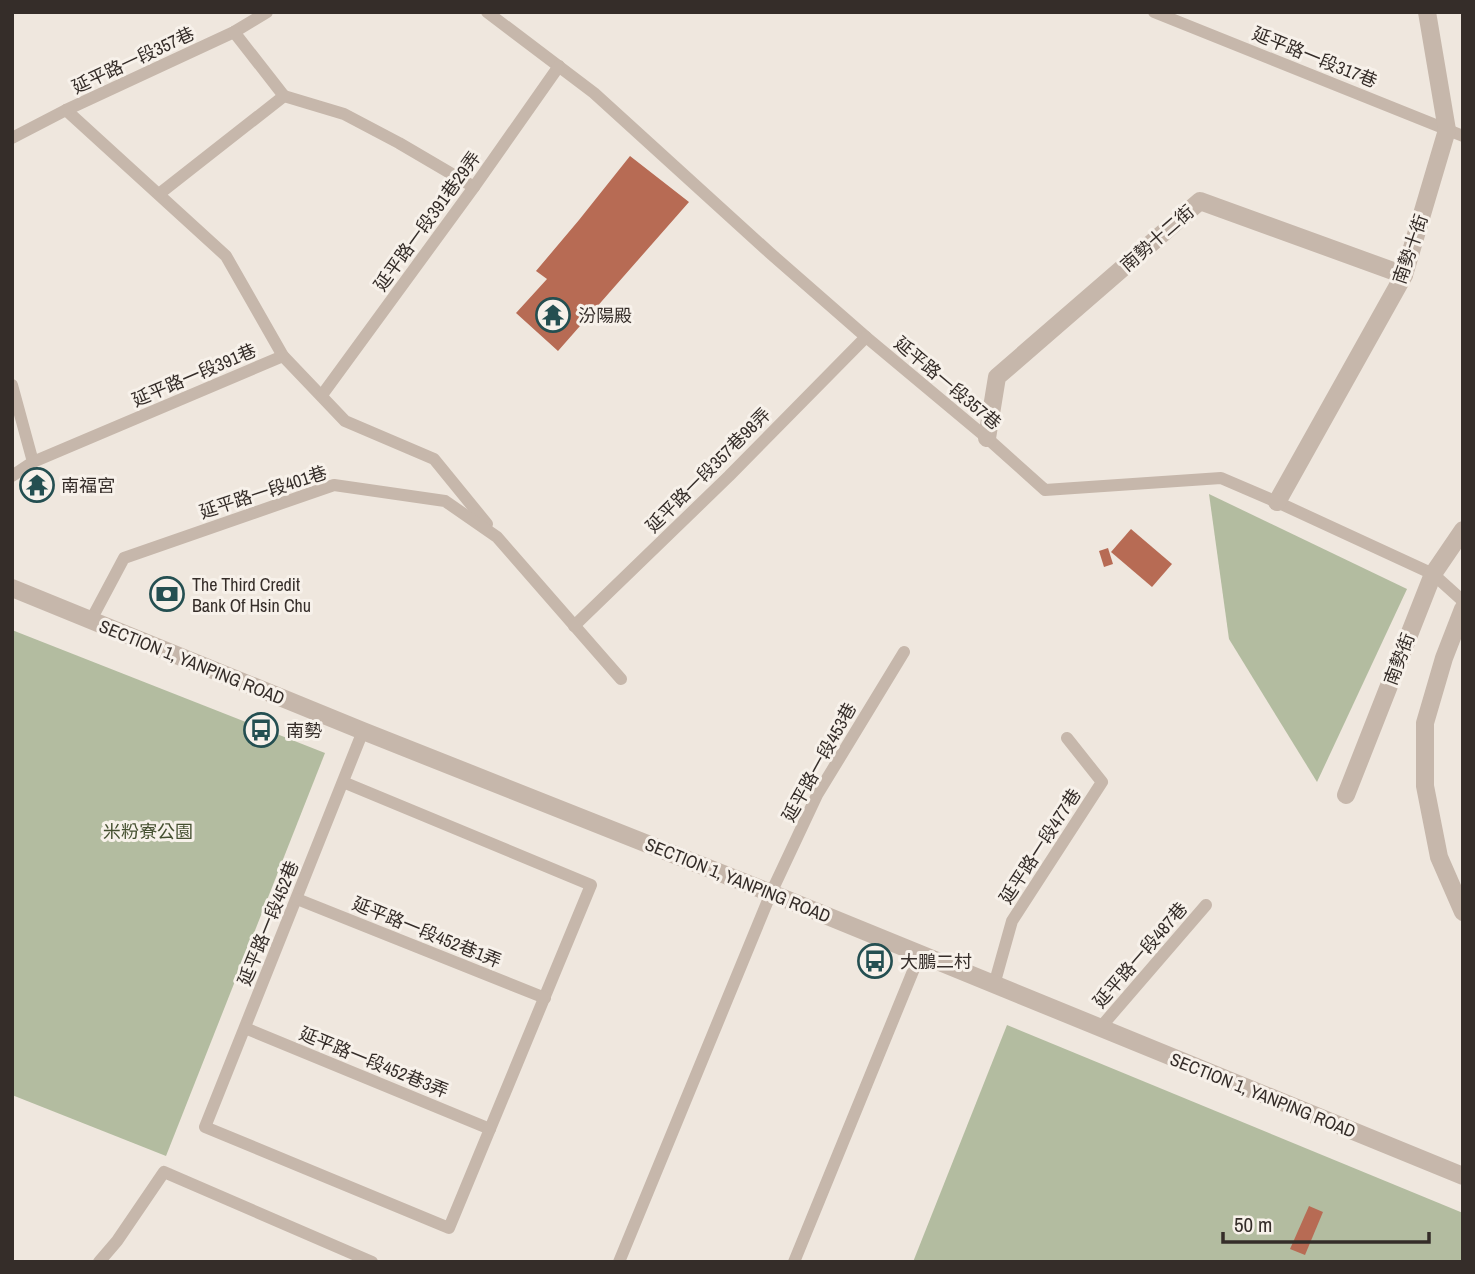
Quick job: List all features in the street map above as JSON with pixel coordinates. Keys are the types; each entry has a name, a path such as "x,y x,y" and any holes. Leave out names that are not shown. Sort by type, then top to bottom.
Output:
{"street":[{"name":"南勢十街","path":"1277,502 1404,275 1455,133 1427,12"},
{"name":"南勢十二街","path":"986,438 997,377 1200,201 1404,275"},
{"name":"南勢街","path":"1346,795 1433,574 1463,530"},
{"name":"SECTION 1, YANPING ROAD","path":"12,588 771,893 1463,1176"},
{"path":"1463,609 1444,658 1425,723 1425,786 1438,857 1463,912"}],"lane":[{"name":"延平路一段357巷","path":"12,138 234,32 268,12"},
{"name":"延平路一段357巷","path":"488,12 594,93 770,253 1045,490 1221,478 1433,574 1463,601"},
{"name":"延平路一段317巷","path":"1154,12 1455,133"},
{"path":"234,32 284,96 344,114 474,187"},
{"name":"延平路一段391巷29弄","path":"322,395 559,66"},
{"path":"159,194 284,96"},
{"path":"66,110 226,256 283,356"},
{"name":"延平路一段357巷98弄","path":"574,626 729,476 866,337"},
{"name":"延平路一段391巷","path":"12,476 33,462 283,356 345,421 434,459 497,537"},
{"path":"12,385 33,462"},
{"name":"延平路一段401巷","path":"91,620 124,558 334,485 445,501 497,537 621,679"},
{"name":"延平路一段453巷","path":"619,1262 771,893 817,795 904,652"},
{"name":"延平路一段452巷","path":"363,731 205,1127 449,1228 490,1129"},
{"name":"延平路一段477巷","path":"994,985 1012,920 1102,782 1067,738"},
{"path":"343,782 591,885 490,1129"},
{"name":"延平路一段452巷1弄","path":"296,899 545,998"},
{"name":"延平路一段487巷","path":"1100,1028 1206,905"},
{"path":"794,1262 920,954"},
{"name":"延平路一段452巷3弄","path":"245,1028 490,1129"},
{"path":"99,1262 117,1241 163,1172 372,1262"}],"green space":[{"path":"1209,494 1407,589 1317,782 1229,639"},
{"name":"米粉寮公園","path":"12,630 325,753 166,1156 12,1095"},
{"path":"1007,1025 1463,1213 1463,1262 913,1262"}],"building":[{"path":"630,156 689,202 558,351 516,313 547,279 536,271"},
{"name":"南福宮","path":"49,474 52,491 24,497 21,479"},
{"path":"1131,529 1172,564 1152,587 1111,552"},
{"path":"1108,548 1113,564 1104,567 1099,551"},
{"path":"1309,1206 1323,1212 1305,1255 1290,1249"}],"place":[{"name":"汾陽殿","path":"553,315"},
{"name":"南福宮","path":"37,485"},
{"name":"The Third Credit Bank Of Hsin Chu","path":"167,594"},
{"name":"南勢","path":"261,730"},
{"name":"大鵬二村","path":"875,961"}]}
